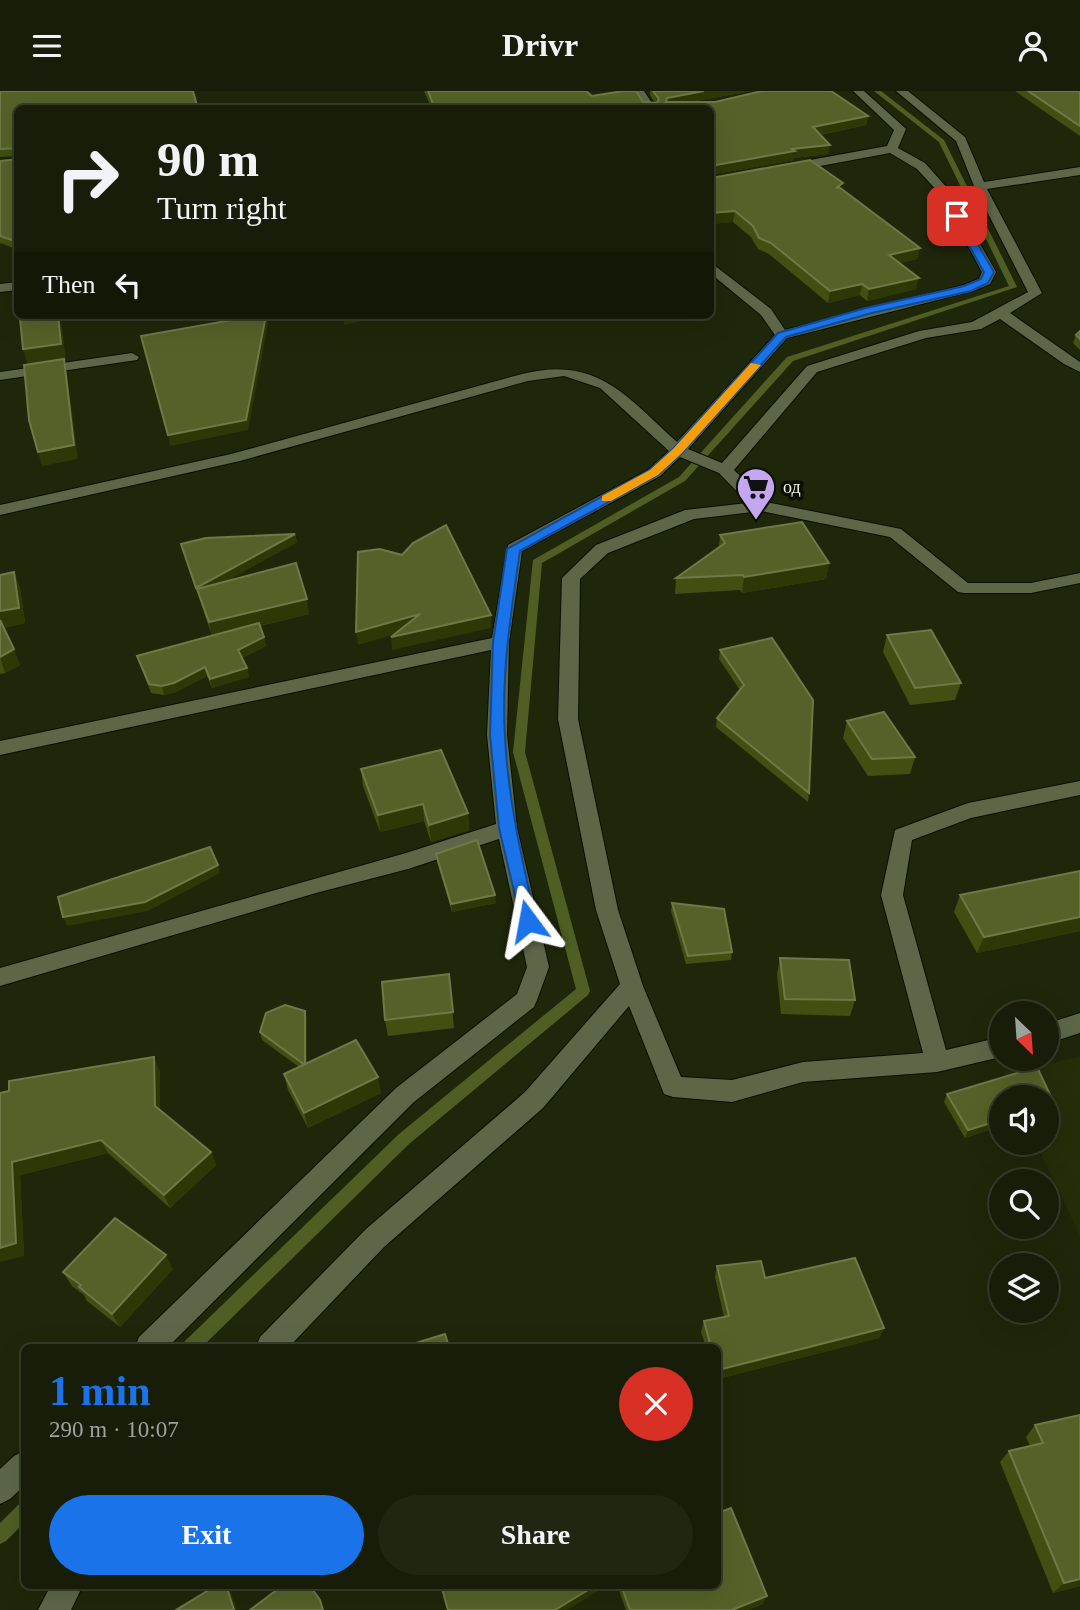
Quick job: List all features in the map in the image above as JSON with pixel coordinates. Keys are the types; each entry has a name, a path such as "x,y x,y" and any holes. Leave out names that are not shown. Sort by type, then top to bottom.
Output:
{"street":[{"path":"858,91 900,129 892,149"},
{"path":"719,468 811,369 925,334 976,326 1035,293 980,186 961,139 901,91"},
{"path":"152,1344 405,1095 526,1000 538,967 507,828 497,735 500,642 514,549 654,473 682,453 782,335 968,288 985,281 989,272 945,193 921,166 892,149 778,170"},
{"path":"980,186 1080,171"},
{"path":"714,269 766,312 782,335"},
{"path":"1000,313 1022,324 1056,355 1080,368"},
{"path":"0,376 132,357"},
{"path":"0,510 234,458 527,377 565,372 606,385 682,453 719,468 761,506"},
{"path":"989,1050 937,1062 803,1072 732,1091 673,1087 632,986 607,910 568,719 571,578 602,549 691,514 761,506 895,533 964,588 1031,588 1080,578"},
{"path":"0,747 500,642"},
{"path":"937,1062 892,895 902,835 968,811 1080,788"},
{"path":"0,977 408,861 507,828"},
{"path":"273,1344 375,1238 534,1100 632,986"},
{"path":"1059,1030 1080,1023"},
{"path":"0,1489 21,1469"},
{"path":"54,1610 66,1589"}],"shaded area":[{"path":"1080,1057 1080,1236 1059,1192 1059,1169 1048,1169 1042,1155 1059,1155 1059,1085 1009,1085 1003,1073 1059,1071 1059,1061"}],"building":[{"path":"0,91 193,91 197,105 14,105 14,148 0,149"},
{"path":"428,91 586,91 592,96 636,91 643,102 657,103 659,99 653,91 704,91 667,98 666,102 715,102 762,91 831,91 868,116 813,127 830,145 792,149 795,151 714,165 714,105 433,105"},
{"path":"1028,91 1080,91 1080,126"},
{"path":"14,159 14,241 0,236 0,161"},
{"path":"810,160 843,183 836,188 839,187 920,248 889,255 919,278 869,289 862,284 830,291 771,243 759,238 753,226 735,211 714,213 714,177"},
{"path":"20,319 58,319 61,344 23,349"},
{"path":"237,319 265,319 246,420 168,435 141,336"},
{"path":"64,359 74,445 38,452 29,420 24,365"},
{"path":"802,522 829,563 744,577 676,578 725,543 720,535"},
{"path":"446,525 491,615 391,637 420,614 356,632 358,552 380,549 402,555 413,543"},
{"path":"295,534 196,588 181,544 206,538"},
{"path":"296,563 307,599 209,622 197,589"},
{"path":"14,572 19,608 0,611 0,575"},
{"path":"0,620 14,649 0,657"},
{"path":"259,623 264,637 238,650 247,668 210,679 205,667 174,683 162,686 149,684 137,656"},
{"path":"931,630 961,683 915,688 887,635"},
{"path":"772,638 813,700 809,793 717,718 744,685 720,650"},
{"path":"884,712 915,757 872,759 847,721"},
{"path":"441,750 468,813 429,825 423,804 378,815 361,769"},
{"path":"477,840 495,895 451,904 436,854"},
{"path":"210,847 218,865 145,902 63,917 58,897"},
{"path":"1080,871 1080,917 984,937 960,895"},
{"path":"672,903 724,909 732,952 688,956"},
{"path":"780,958 849,960 855,1000 785,999"},
{"path":"449,974 453,1012 385,1020 382,982"},
{"path":"285,1005 305,1011 305,1065 260,1032 266,1013"},
{"path":"356,1040 378,1077 304,1113 284,1074"},
{"path":"154,1057 155,1106 211,1152 164,1195 101,1140 12,1162 16,1243 0,1248 0,1093 9,1091 9,1081"},
{"path":"1024,1071 1039,1071 1046,1085 989,1085 989,1124 968,1130 947,1094"},
{"path":"115,1218 166,1255 112,1314 63,1272"},
{"path":"855,1258 884,1328 721,1369 721,1344 710,1344 704,1321 729,1316 717,1266 761,1261 765,1278"},
{"path":"445,1334 448,1344 413,1344"},
{"path":"1080,1415 1080,1579 1064,1583 1009,1451 1043,1443 1035,1425"},
{"path":"731,1508 767,1596 732,1610 630,1610 622,1589 721,1589 721,1512"},
{"path":"210,1589 227,1589 234,1610 176,1610"},
{"path":"278,1589 312,1589 323,1610 250,1610"},
{"path":"442,1589 589,1589 555,1610 448,1610"}],"waterway":[{"path":"194,1344 404,1139 583,991 519,752 537,562 682,479 790,359 1013,287 942,141 877,91"},
{"path":"0,1535 21,1514"}],"slow traffic":[{"path":"607,498 654,473 678,451 755,365"}],"place":[{"name":"од","path":"756,521"}],"route":[{"path":"528,921 507,828 497,735 500,642 514,549 654,473 678,451 782,335 968,288 985,281 989,272 957,216"}]}
